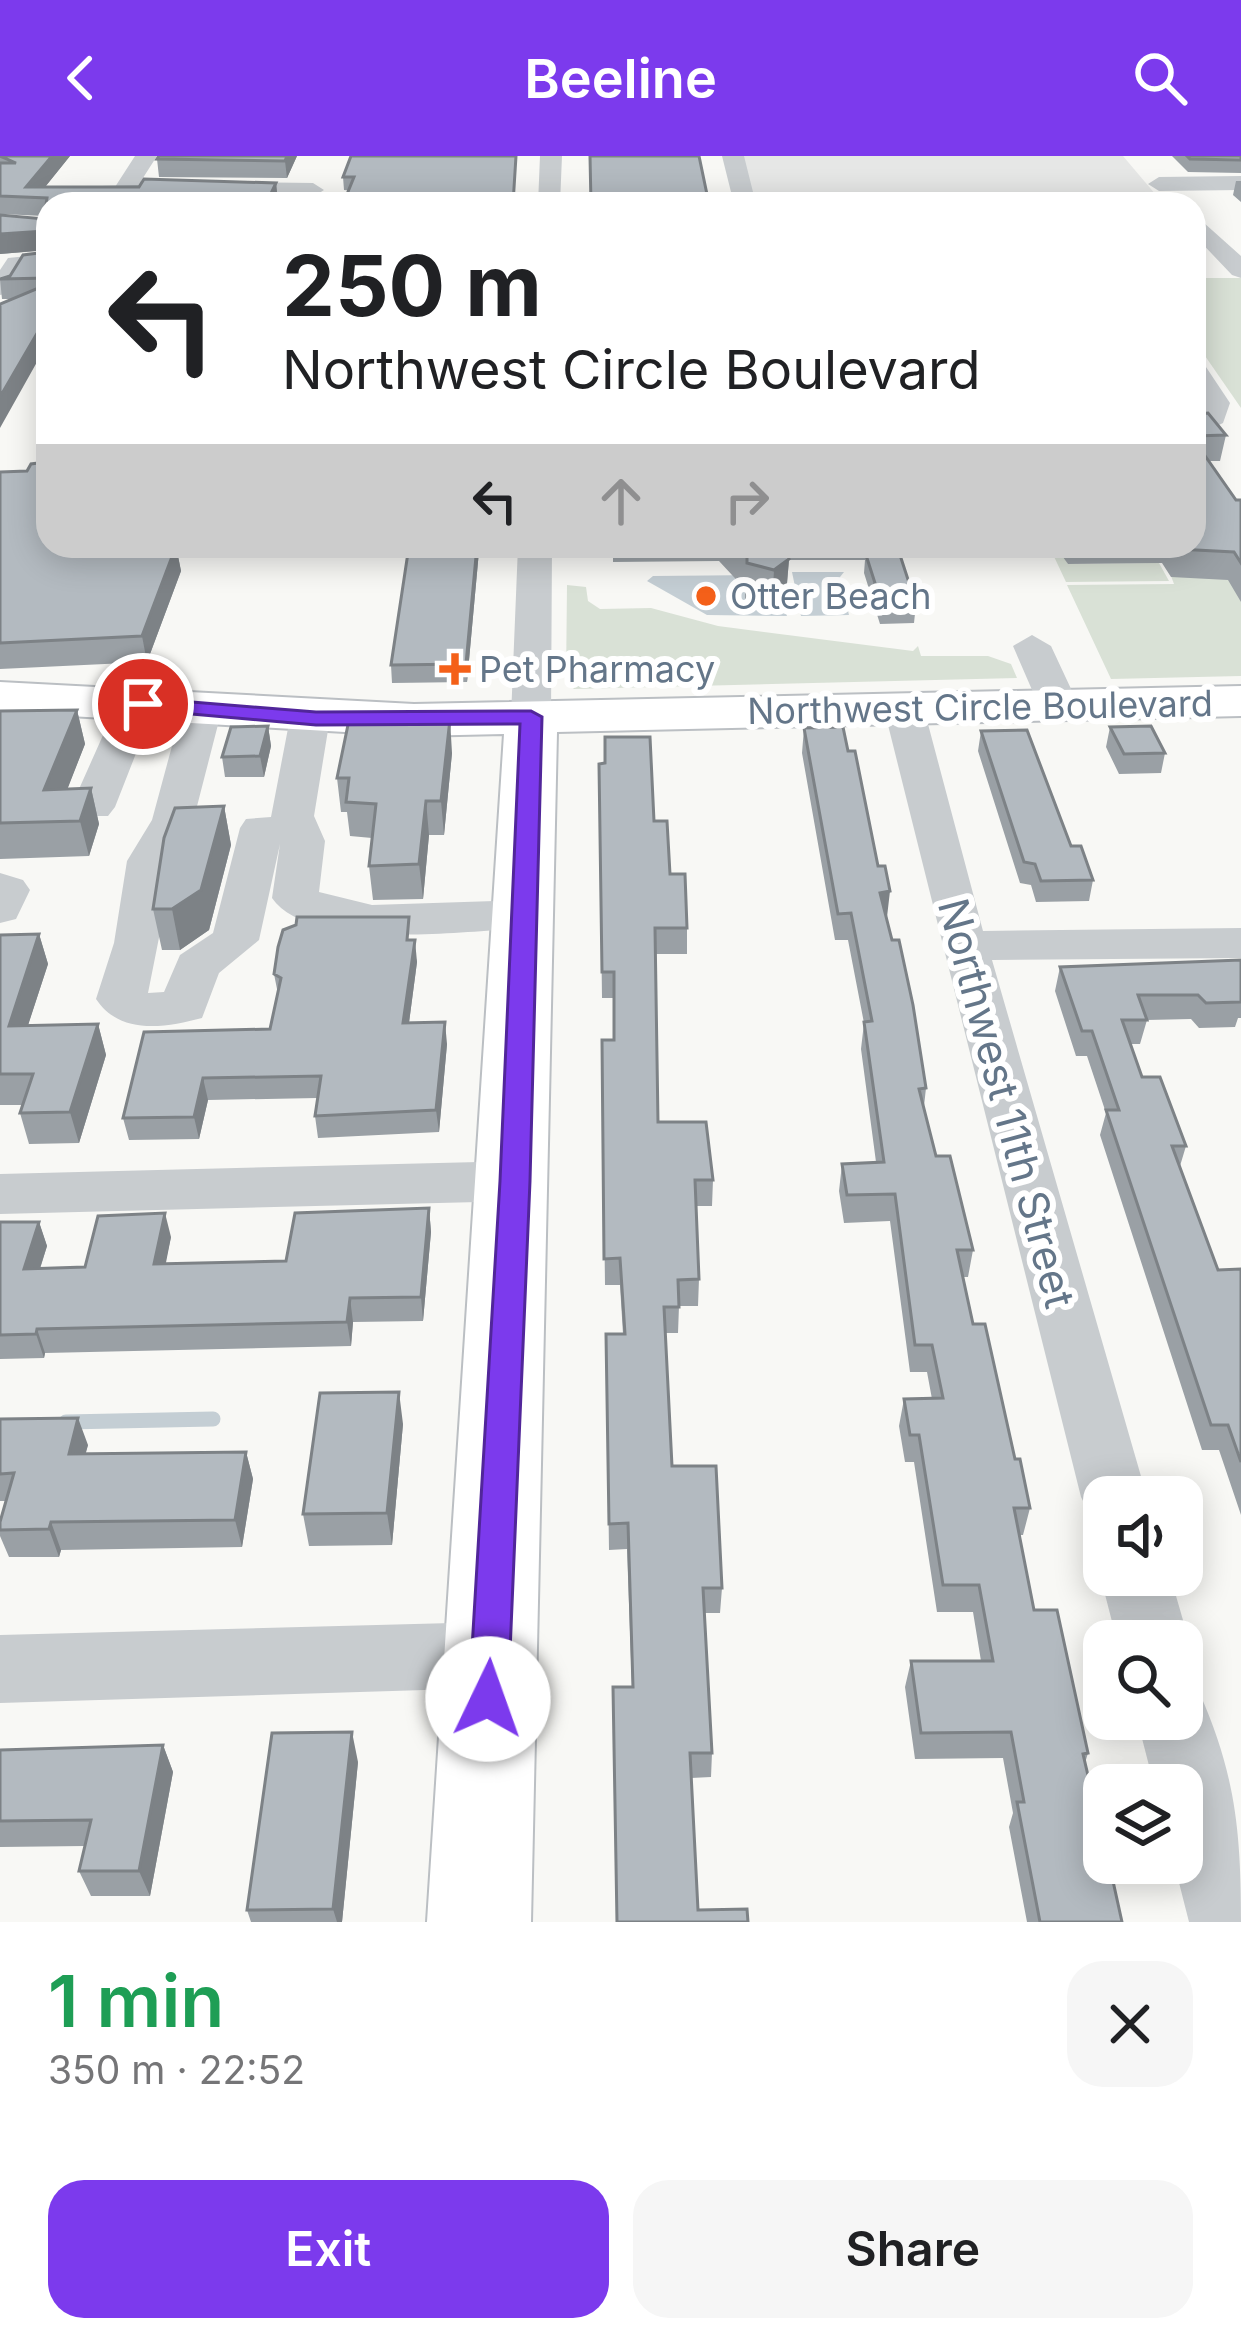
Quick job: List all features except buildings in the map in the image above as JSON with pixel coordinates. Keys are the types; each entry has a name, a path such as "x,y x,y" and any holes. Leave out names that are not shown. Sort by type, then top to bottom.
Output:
{"main road":[{"name":"Northwest Circle Boulevard","path":"0,697 310,718 1241,700"},
{"path":"479,1922 515,1181 531,717"}],"street":[{"path":"146,156 125,187 313,189"},
{"path":"550,192 551,156"},
{"path":"733,156 742,192"},
{"path":"1163,188 1241,188"},
{"path":"1206,233 1241,271"},
{"path":"1,288 17,263 36,262"},
{"path":"1206,272 1241,271"},
{"path":"1,288 36,287"},
{"path":"1206,389 1215,403 1212,417 1206,421"},
{"path":"531,717 535,558"},
{"path":"1032,646 1059,706"},
{"path":"93,807 124,733 143,704"},
{"name":"Northwest 11th Street","path":"904,709 1108,1476"},
{"path":"202,710 174,821 154,844 141,887 139,937 121,999 134,1010 184,1007 197,965 235,940 278,828 310,718"},
{"path":"174,821 179,827 278,828 303,842 295,898 312,911 356,916 524,914"},
{"path":"0,887 7,890 0,909"},
{"path":"964,946 1241,943"},
{"path":"0,1193 515,1181"},
{"path":"0,1669 490,1655"},
{"path":"1180,1740 1229,1922"}],"shaded area":[{"path":"742,156 1123,156 1153,192 751,192"},
{"path":"1206,278 1241,278 1241,408 1206,357"},
{"path":"1055,558 1065,558 1068,564 1159,563 1169,581 1066,582"},
{"path":"792,572 844,572 840,577 849,615 801,616"},
{"name":"Otter Beach","path":"760,575 755,600 784,606 787,616 707,615 647,581 653,576"},
{"path":"1171,576 1241,580 1241,676 1111,679 1067,585 1174,584"},
{"path":"567,585 586,587 588,601 600,609 651,608 718,626 913,651 918,646 921,656 988,656 1011,664 1017,678 574,689 566,681"}],"waterway":[{"path":"66,1422 213,1419"}],"place":[{"name":"Otter Beach","path":"706,596"},
{"name":"Pet Pharmacy","path":"455,669"}],"route":[{"path":"143,704 316,718 531,717 515,1181 488,1699"}]}
